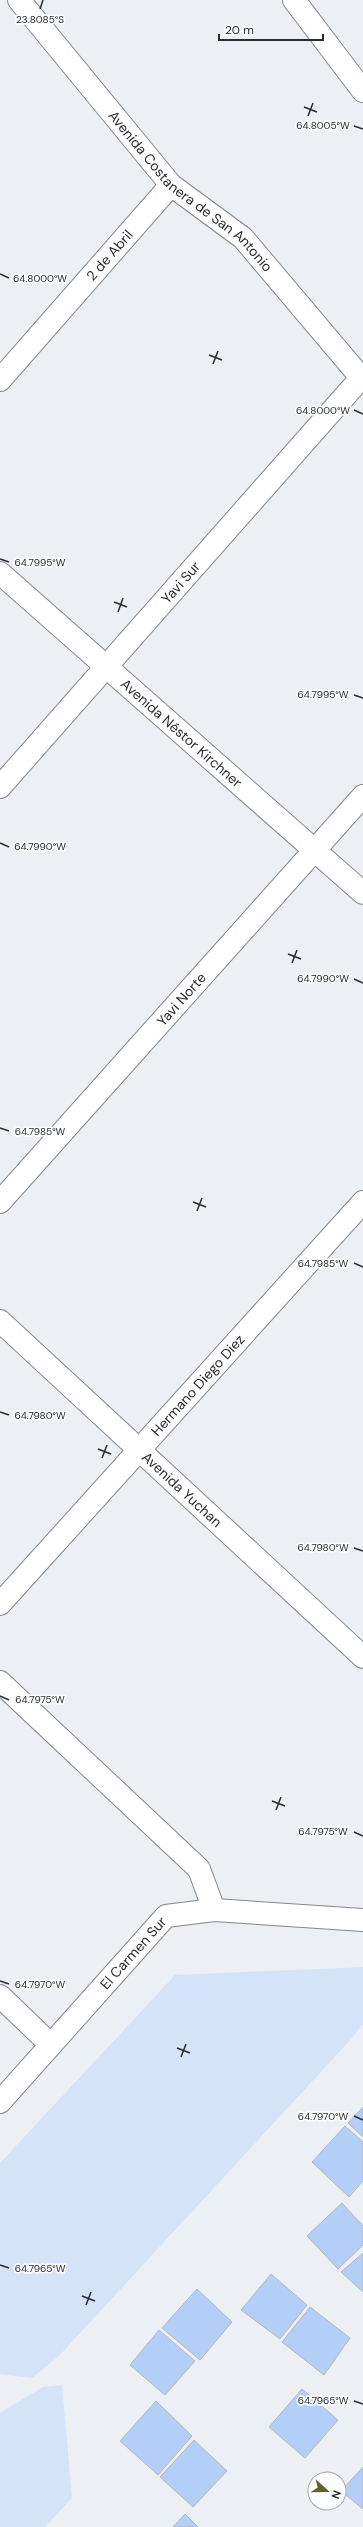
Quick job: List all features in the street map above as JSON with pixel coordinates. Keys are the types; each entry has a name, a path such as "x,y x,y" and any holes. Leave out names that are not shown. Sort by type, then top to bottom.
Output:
{"street":[{"name":"Avenida Costanera de San Antonio","path":"20,0 171,185 243,238 362,379"},
{"path":"294,0 363,91"},
{"name":"2 de Abril","path":"0,380 171,185"},
{"name":"Yavi Sur","path":"0,787 362,379"},
{"name":"Avenida Néstor Kirchner","path":"0,573 363,893"},
{"name":"Yavi Norte","path":"0,1202 363,796"},
{"name":"Hermano Diego Diez","path":"0,1604 140,1451 363,1202"},
{"name":"Avenida Yuchan","path":"0,1321 363,1657"},
{"path":"0,1682 199,1869 214,1910"},
{"name":"El Carmen Sur","path":"0,2102 166,1916 214,1910 363,1920"},
{"path":"0,1996 51,2044"}],"shaded area":[{"path":"363,1967 363,2024 353,2037 59,2356 32,2378 0,2374 0,2163 175,1975"},
{"path":"62,2385 72,2498 45,2527 0,2527 0,2413 43,2387"}],"building":[{"path":"363,2107 363,2137 348,2123"},
{"path":"345,2126 363,2142 363,2181 349,2197 312,2162"},
{"path":"342,2203 363,2226 363,2245 338,2269 307,2236"},
{"path":"363,2253 363,2292 341,2272"},
{"path":"271,2274 307,2305 280,2339 241,2310"},
{"path":"197,2289 232,2322 200,2360 162,2328"},
{"path":"310,2307 350,2338 324,2375 282,2342"},
{"path":"159,2330 195,2361 165,2395 130,2365"},
{"path":"302,2389 338,2420 305,2458 269,2427"},
{"path":"156,2401 192,2436 158,2475 120,2441"},
{"path":"194,2440 227,2471 193,2507 160,2477"},
{"path":"363,2467 363,2509 347,2496 347,2484"},
{"path":"185,2514 198,2527 173,2527"}]}
